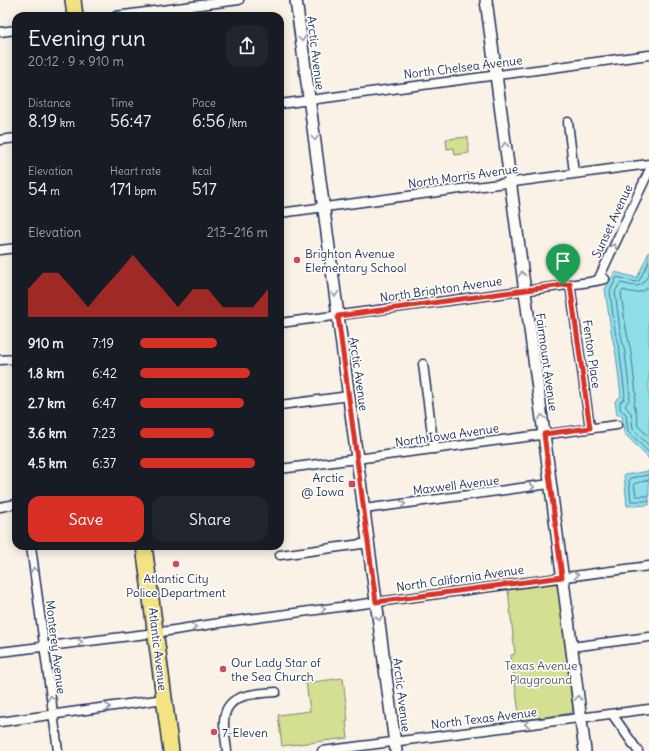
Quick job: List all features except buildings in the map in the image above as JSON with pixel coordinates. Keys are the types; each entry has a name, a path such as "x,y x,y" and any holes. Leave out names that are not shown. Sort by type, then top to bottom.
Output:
{"highway":[{"path":"73,0 74,12"},
{"name":"Atlantic Avenue","path":"145,550 171,751"}],"street":[{"path":"147,12 239,0"},
{"name":"Arctic Avenue","path":"296,0 395,746"},
{"name":"Fairmount Avenue","path":"486,0 585,751"},
{"path":"0,32 12,30"},
{"name":"North Chelsea Avenue","path":"284,103 649,55"},
{"path":"568,122 574,174"},
{"path":"0,140 12,138"},
{"name":"North Morris Avenue","path":"284,212 649,164"},
{"name":"Sunset Avenue","path":"596,281 599,278 649,171"},
{"path":"0,250 12,248"},
{"name":"North Brighton Avenue","path":"284,323 605,279"},
{"name":"Fenton Place","path":"570,284 590,428"},
{"path":"0,360 12,359"},
{"path":"423,364 434,449"},
{"path":"284,404 349,396"},
{"name":"North Iowa Avenue","path":"284,468 617,425"},
{"name":"Maxwell Avenue","path":"364,509 550,484"},
{"path":"0,507 12,505"},
{"path":"280,555 368,543"},
{"name":"Monterey Avenue","path":"32,550 58,751"},
{"name":"North California Avenue","path":"0,652 156,633 226,622 649,566"},
{"path":"571,647 649,637"},
{"path":"227,751 224,723 225,716 231,702 241,697 276,692"},
{"path":"0,722 164,699"},
{"name":"North Texas Avenue","path":"322,751 395,746 649,709"},
{"path":"612,714 638,751"}],"green space":[{"path":"468,137 469,153 455,155 454,148 447,149 446,139"},
{"name":"Texas Avenue Playground","path":"553,583 558,586 573,710 571,713 520,721 511,655 515,654 508,590"},
{"path":"343,678 348,721 346,721 348,738 282,746 278,715 310,711 306,683"}],"water":[{"path":"649,252 649,459 624,433 622,415 617,415 615,401 621,396 605,289 615,272 637,278"},
{"path":"649,471 649,505 627,506 624,475"}],"place":[{"name":"Brighton Avenue Elementary School","path":"297,260"},
{"name":"Arctic @ Iowa","path":"352,484"},
{"name":"Atlantic City Police Department","path":"176,564"},
{"name":"Our Lady Star of the Sea Church","path":"223,669"},
{"name":"7-Eleven","path":"214,732"}],"route":[{"path":"570,284 590,428 544,434 562,577 376,602 338,316 563,285 570,284"}]}
